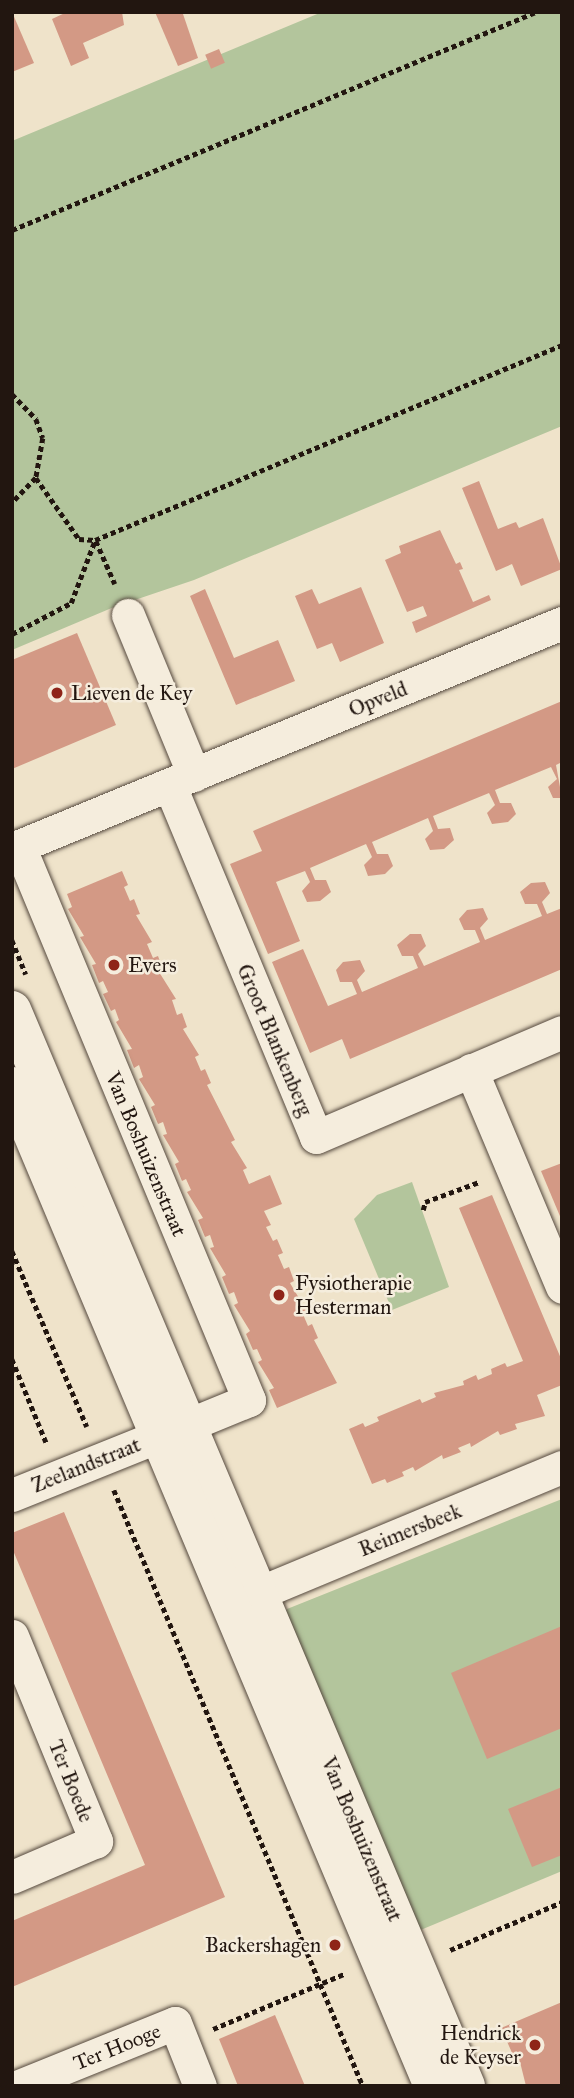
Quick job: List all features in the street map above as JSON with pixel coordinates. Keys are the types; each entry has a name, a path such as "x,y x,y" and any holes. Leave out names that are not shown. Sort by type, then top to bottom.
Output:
{"street":[{"path":"128,615 182,780"},
{"name":"Opveld","path":"15,847 562,623"},
{"name":"Groot Blankenberg","path":"182,780 316,1138 562,1032"},
{"name":"Van Boshuizenstraat","path":"15,847 249,1400 174,1430"},
{"name":"Van Boshuizenstraat","path":"16,1030 174,1430 397,1962 466,2086"},
{"path":"471,1070 562,1287"},
{"name":"Van Boshuizenstraat","path":"12,1086 174,1430"},
{"name":"Zeelandstraat","path":"12,1495 174,1430"},
{"name":"Reimersbeek","path":"245,1599 562,1467"},
{"name":"Ter Boede","path":"12,1636 96,1841 12,1877"},
{"name":"Van Boshuizenstraat","path":"397,1962 433,2086"},
{"path":"179,2033 200,2086"},
{"name":"Ter Hooge","path":"19,2086 179,2033"}],"path":[{"path":"12,230 536,12"},
{"path":"36,478 79,538 95,540 562,345"},
{"path":"12,394 36,418 43,438 36,478 12,503"},
{"path":"95,540 128,615"},
{"path":"12,634 71,603 95,540"},
{"path":"12,940 17,952 12,954"},
{"path":"423,1210 425,1202 512,1169"},
{"path":"12,1251 363,2086"},
{"path":"12,1359 60,1475"},
{"path":"179,2033 320,1984 397,1962 562,1902"}],"green space":[{"path":"322,12 562,12 562,426 194,580 114,607 12,650 12,141"},
{"path":"412,1182 449,1287 392,1310 354,1219 377,1195"},
{"path":"562,1499 562,1871 411,1934 282,1616 287,1609"}],"building":[{"path":"12,12 34,63 12,72"},
{"path":"67,12 122,12 124,25 83,43 89,58 71,66 52,19"},
{"path":"155,12 183,14 198,58 178,66"},
{"path":"219,49 225,63 211,69 205,55"},
{"path":"479,481 498,529 516,522 519,528 543,518 562,569 521,586 512,564 496,571 462,488"},
{"path":"440,530 456,564 460,562 463,569 459,570 473,602 489,595 491,600 416,633 412,622 427,616 423,606 407,612 385,560 401,553 399,546"},
{"path":"361,587 384,643 340,662 332,643 317,649 295,596 312,589 319,604"},
{"path":"205,589 234,658 278,640 295,681 236,705 190,596"},
{"name":"Lieven de Key","path":"77,633 116,725 12,769 12,660"},
{"path":"562,701 562,762 556,765 562,798 553,798 548,787 557,779 551,767 495,790 500,803 511,803 516,814 508,822 492,824 487,813 495,805 489,793 433,816 438,829 450,828 454,840 444,849 430,850 425,839 433,831 428,818 372,842 377,854 388,854 393,866 385,874 368,876 364,865 372,857 366,844 310,868 315,880 326,880 331,892 320,901 307,902 302,891 310,882 305,871 276,882 300,941 268,954 230,864 262,851 253,831"},
{"path":"122,871 128,885 124,887 130,901 134,899 140,914 136,915 152,942 147,944 153,958 158,956 163,970 159,972 176,999 172,1000 177,1015 182,1013 187,1027 183,1029 199,1055 195,1057 201,1071 205,1069 211,1083 207,1085 235,1140 231,1142 247,1168 243,1170 249,1184 270,1175 282,1204 264,1211 271,1225 266,1227 273,1241 277,1239 283,1253 278,1255 284,1269 289,1267 294,1281 290,1283 306,1310 302,1312 308,1326 312,1324 318,1338 314,1340 337,1383 277,1408 269,1390 274,1388 258,1362 262,1360 257,1349 253,1350 246,1334 250,1331 234,1305 238,1303 234,1292 229,1294 222,1277 226,1275 210,1248 214,1247 210,1235 205,1237 198,1220 203,1218 187,1192 191,1190 186,1179 182,1181 175,1164 179,1162 163,1135 167,1134 163,1122 158,1124 151,1107 155,1105 139,1079 143,1077 139,1065 134,1068 127,1050 132,1049 116,1022 119,1020 115,1009 111,1011 103,994 108,992 103,981 99,983 92,965 96,964 68,909 72,907 67,894"},
{"path":"545,882 550,893 542,902 547,914 562,908 562,969 350,1059 342,1039 310,1053 272,962 303,949 328,1006 357,994 352,982 340,982 336,970 343,962 360,960 365,971 357,980 362,992 418,968 413,956 402,956 397,945 410,934 421,934 426,946 418,954 424,966 480,942 475,930 464,930 459,919 467,910 483,908 488,919 480,928 485,940 542,916 537,904 525,904 520,892 531,883"},
{"path":"562,1163 562,1221 541,1171"},
{"path":"492,1195 562,1361 562,1385 537,1395 545,1416 515,1424 517,1429 500,1435 498,1431 471,1447 470,1443 458,1448 461,1452 443,1459 442,1455 415,1471 413,1467 402,1472 404,1476 387,1483 385,1479 372,1484 349,1429 363,1423 365,1427 379,1421 377,1417 420,1399 422,1403 436,1397 434,1393 464,1385 463,1381 476,1375 478,1380 492,1374 491,1369 505,1363 507,1367 523,1361 459,1208"},
{"path":"64,1512 225,1897 12,1987 12,1921 145,1865 12,1548 12,1533"},
{"path":"562,1626 562,1728 487,1759 451,1673"},
{"path":"562,1787 562,1855 532,1867 508,1809"},
{"name":"Hendrick de Keyser","path":"562,2002 562,2086 526,2086 520,2062 517,2064 501,2028"},
{"path":"275,2015 305,2086 238,2086 219,2039"}],"place":[{"name":"Lieven de Key","path":"57,693"},
{"name":"Evers","path":"114,965"},
{"name":"Fysiotherapie Hesterman","path":"279,1295"},
{"name":"Backershagen","path":"335,1945"},
{"name":"Hendrick de Keyser","path":"535,2045"}]}
